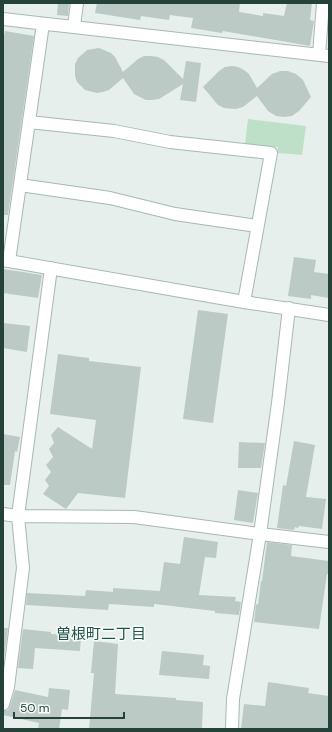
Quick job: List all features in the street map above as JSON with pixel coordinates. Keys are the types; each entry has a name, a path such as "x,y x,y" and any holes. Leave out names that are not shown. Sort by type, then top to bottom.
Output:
{"street":[{"path":"74,26 77,3"},
{"path":"3,19 324,55 323,3"},
{"path":"43,24 20,184 6,261 329,315"},
{"path":"29,122 114,131 170,142 271,153 244,302"},
{"path":"20,184 110,198 175,214 257,226"},
{"path":"3,704 8,687 23,568 18,516 51,268"},
{"path":"232,729 233,699 260,534 289,308"},
{"path":"3,514 18,516 134,517 329,542"}],"green space":[{"path":"248,119 306,126 302,155 278,153 278,147 245,144"}],"building":[{"path":"58,3 69,3 68,16 57,15"},
{"path":"97,3 240,3 239,12 263,16 263,13 284,16 287,3 312,3 310,20 314,21 310,46 223,31 222,33 191,28 193,18 170,15 169,20 141,16 140,20 95,13"},
{"path":"5,31 34,36 8,215 3,215 3,41"},
{"path":"99,48 111,53 115,57 123,72 138,59 144,56 151,56 164,60 183,79 186,61 201,63 196,102 180,100 183,84 159,99 152,100 146,100 134,94 123,78 109,90 103,92 97,93 85,90 77,82 75,76 75,64 78,58 87,50"},
{"path":"225,67 238,67 249,74 257,88 272,74 280,71 288,71 296,74 303,80 311,97 299,111 292,116 276,116 268,111 257,96 243,107 236,109 224,108 218,105 203,87 219,71"},
{"path":"294,257 316,260 314,272 329,274 329,298 311,295 311,299 288,296"},
{"path":"3,269 42,275 38,298 3,293"},
{"path":"198,310 228,314 213,423 183,419"},
{"path":"3,323 30,326 27,352 3,348"},
{"path":"58,354 89,358 89,361 141,367 125,498 78,493 66,509 43,494 49,486 45,480 51,472 46,465 53,457 49,449 54,443 51,435 58,427 92,449 96,420 50,414"},
{"path":"3,434 20,437 17,452 15,451 10,485 3,485"},
{"path":"294,441 315,445 306,497 326,499 322,529 299,526 298,528 295,527 294,530 277,528 283,485 286,486"},
{"path":"239,442 265,443 261,468 238,468"},
{"path":"238,490 258,493 253,523 234,520"},
{"path":"184,537 218,542 216,558 205,557 199,595 236,597 235,601 241,602 239,615 154,604 154,607 109,604 108,610 26,605 27,593 85,596 86,590 113,592 113,588 160,591 164,562 180,564"},
{"path":"267,542 292,545 291,556 329,561 329,574 327,574 319,629 254,622 256,604 258,605 262,581"},
{"path":"3,628 8,628 3,666"},
{"path":"23,629 51,632 51,634 81,636 80,651 35,648 33,669 18,668"},
{"path":"94,641 118,644 115,694 176,698 176,700 203,702 202,729 89,729 94,673 91,673"},
{"path":"162,651 204,655 203,665 210,666 209,679 159,675"},
{"path":"268,682 309,688 308,693 329,696 329,729 241,729 244,704 265,706"},
{"path":"49,688 70,690 68,710 62,709 59,729 38,729 39,723 3,715 3,711 8,710 10,706 15,690 48,697"}],"district":[{"name":"曽根町二丁目","path":"101,634"}]}
